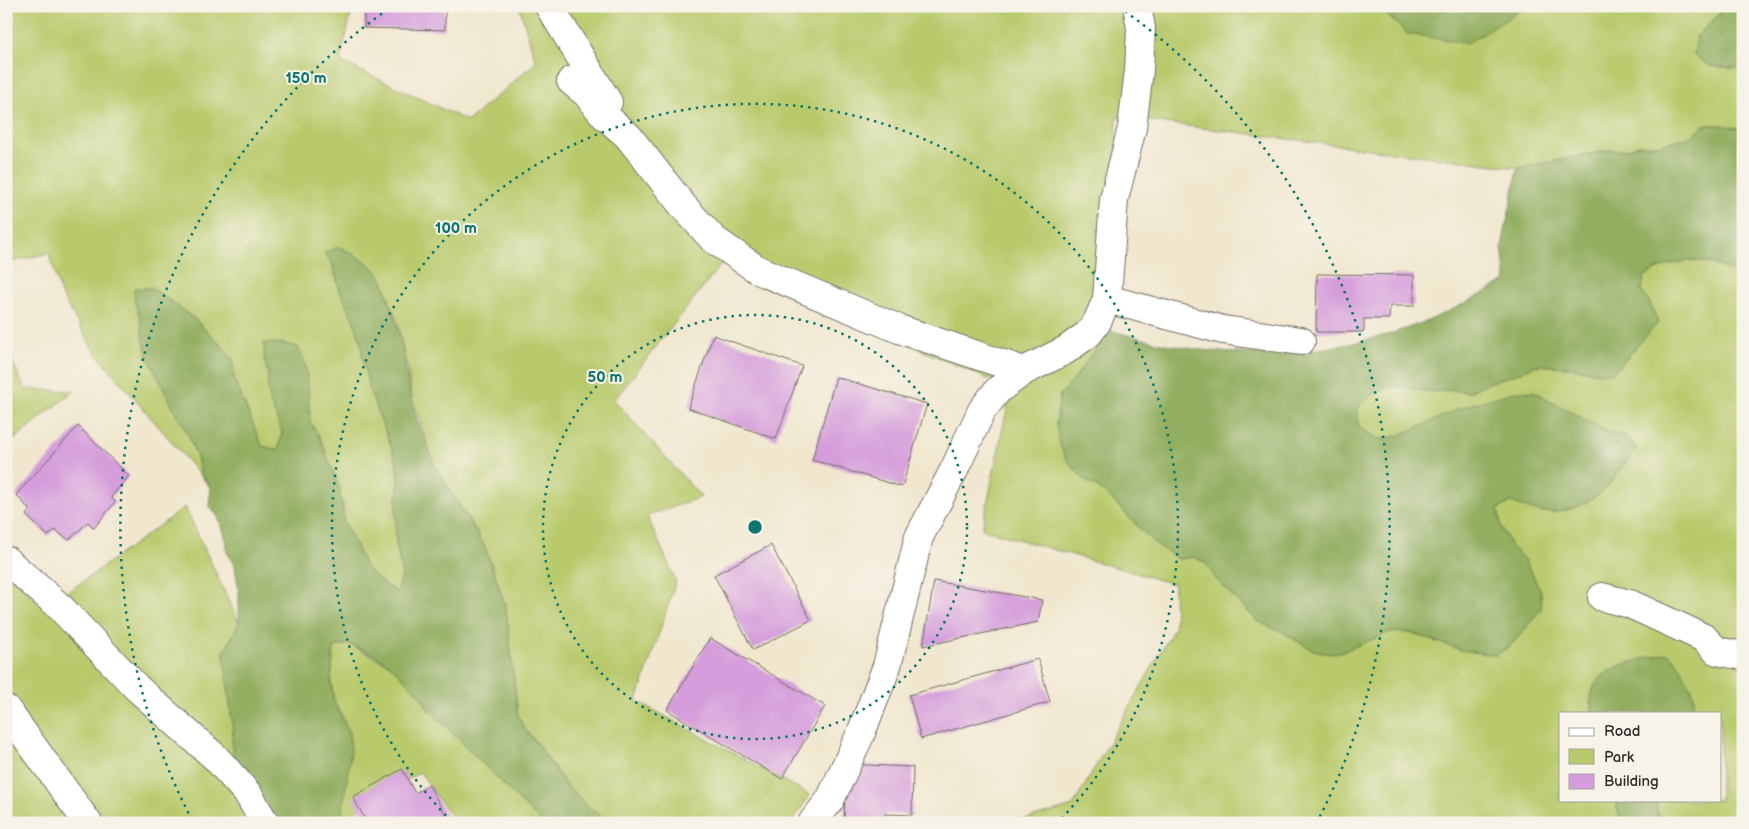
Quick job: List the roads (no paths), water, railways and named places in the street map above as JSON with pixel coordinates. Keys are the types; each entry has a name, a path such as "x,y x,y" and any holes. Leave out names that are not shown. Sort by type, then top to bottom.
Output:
{"street":[{"path":"549,6 628,136 683,206 714,239 758,270 899,330 1024,371"},
{"path":"812,823 830,800 861,732 884,674 919,537 954,470 982,410 998,390 1024,371 1066,350 1088,334 1097,322 1107,299 1114,199 1132,128 1139,70 1141,28 1137,6"},
{"path":"571,81 586,93 605,116 628,136"},
{"path":"1107,299 1223,330 1301,341"},
{"path":"6,560 60,607 137,688 216,758 248,794 265,823"},
{"path":"1602,597 1630,604 1704,638 1717,652 1743,656"},
{"path":"6,708 88,823"}]}
